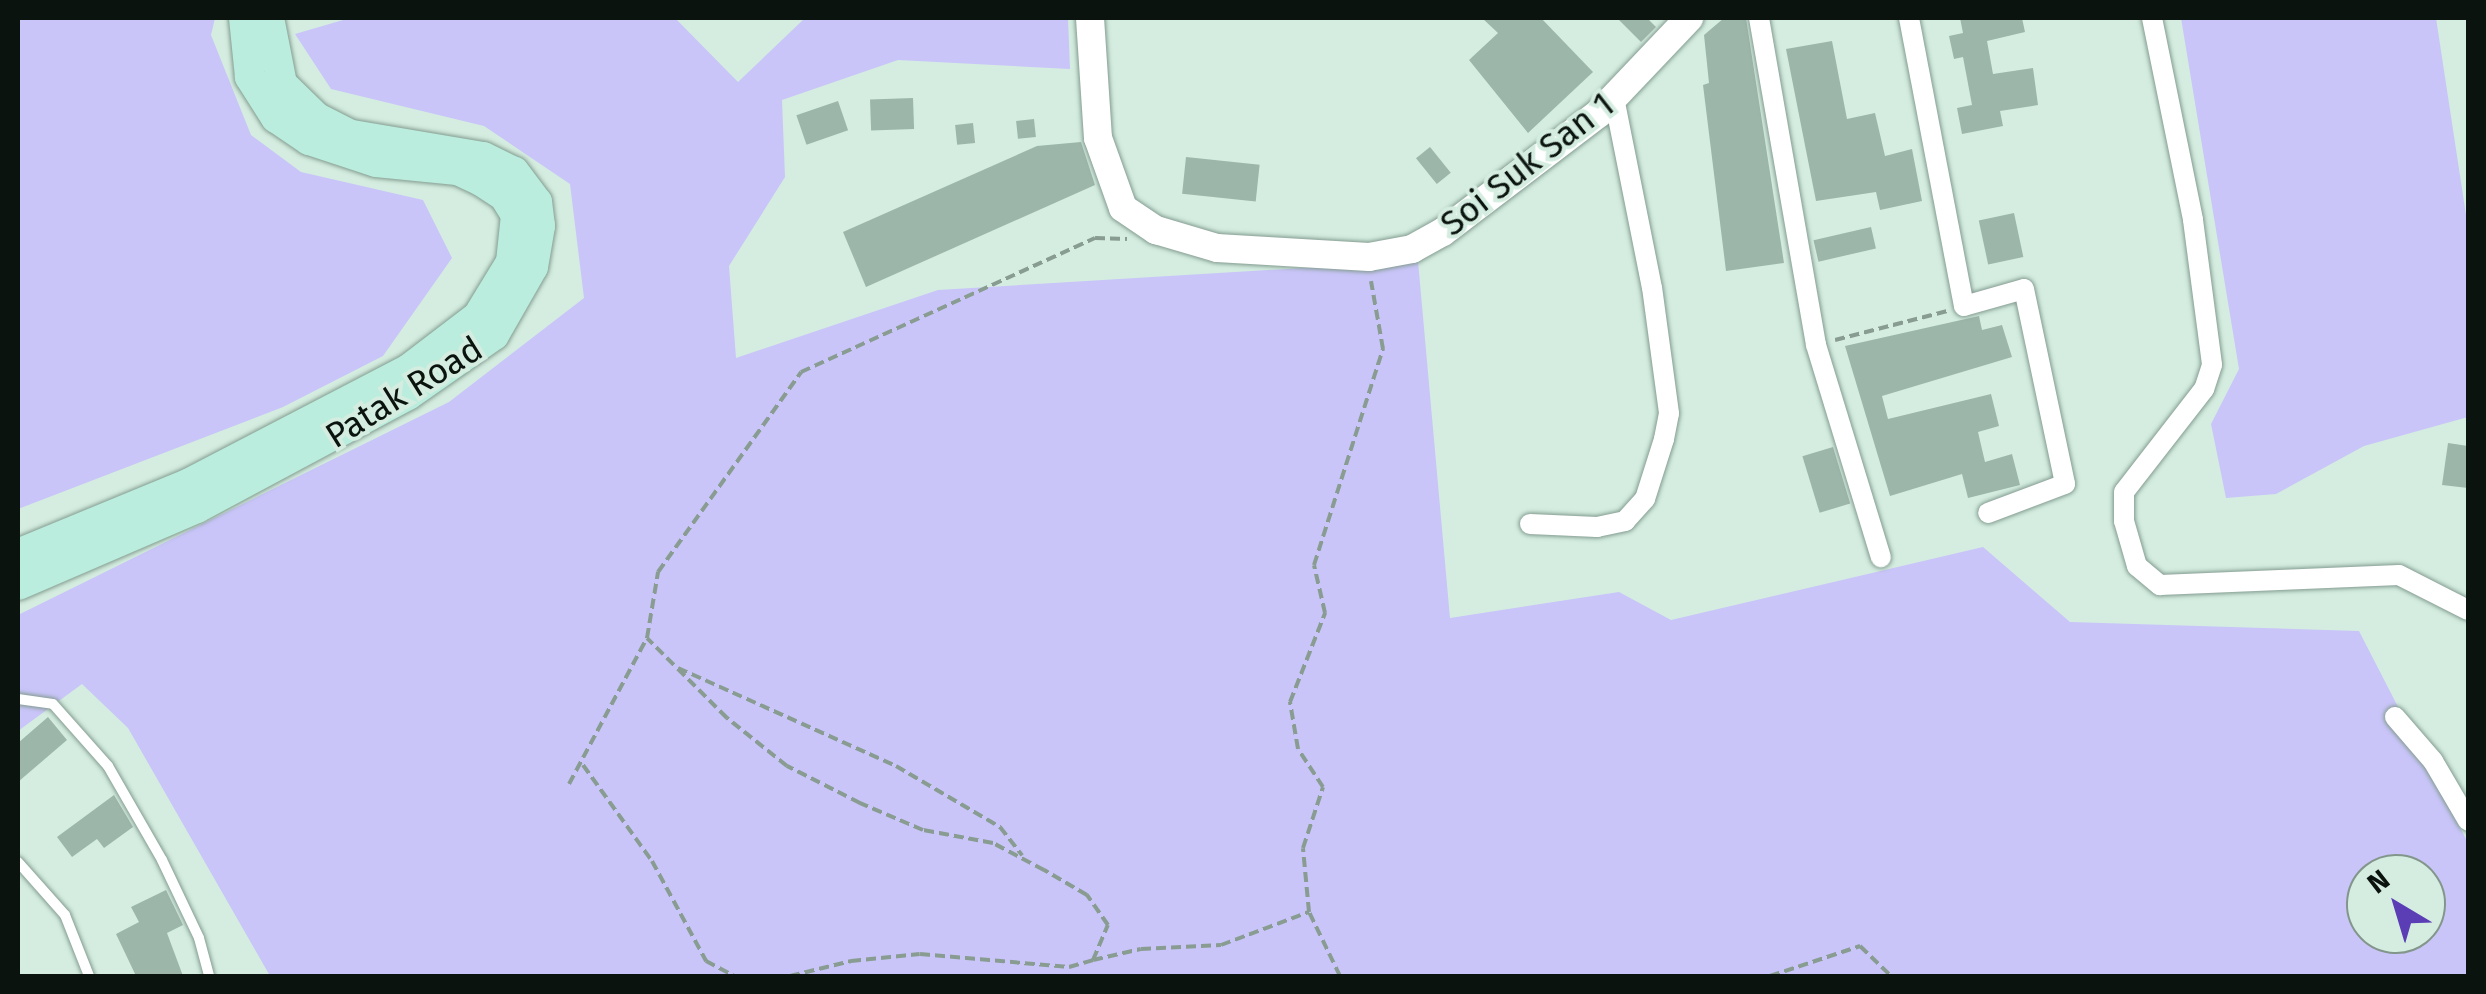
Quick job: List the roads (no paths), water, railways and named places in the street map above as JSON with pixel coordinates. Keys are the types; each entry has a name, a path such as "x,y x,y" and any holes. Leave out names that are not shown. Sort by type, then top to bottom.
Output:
{"main road":[{"name":"Patak Road","path":"18,554 190,484 409,369 478,316 511,262 516,215 504,196 481,181 458,170 376,162 309,140 276,118 250,77 268,19"},
{"name":"Patak Road","path":"18,585 197,508 420,388 494,335 533,268 540,226 537,202 514,172 484,156 351,135 317,118 282,84 268,19"}],"street":[{"name":"Soi Suk San 1","path":"1090,18 1098,138 1114,198 1156,230 1217,248 1369,256 1412,249 1443,232 1614,97 1690,18"},
{"path":"1759,18 1816,345 1881,556"},
{"path":"1908,18 1964,306 2024,289 2065,484 1988,513"},
{"path":"2152,18 2193,220 2212,365 2204,389 2124,492 2124,521 2137,566 2160,585 2399,575 2468,610"},
{"path":"1530,524 1625,522 1646,500 1669,414 1652,288 1614,97"},
{"path":"2395,717 2450,787 2468,822"},
{"path":"2450,787 2468,772"}],"lane":[{"path":"18,700 53,704 108,766 162,860 199,938 209,976"},
{"path":"18,862 64,914 90,976"}]}
